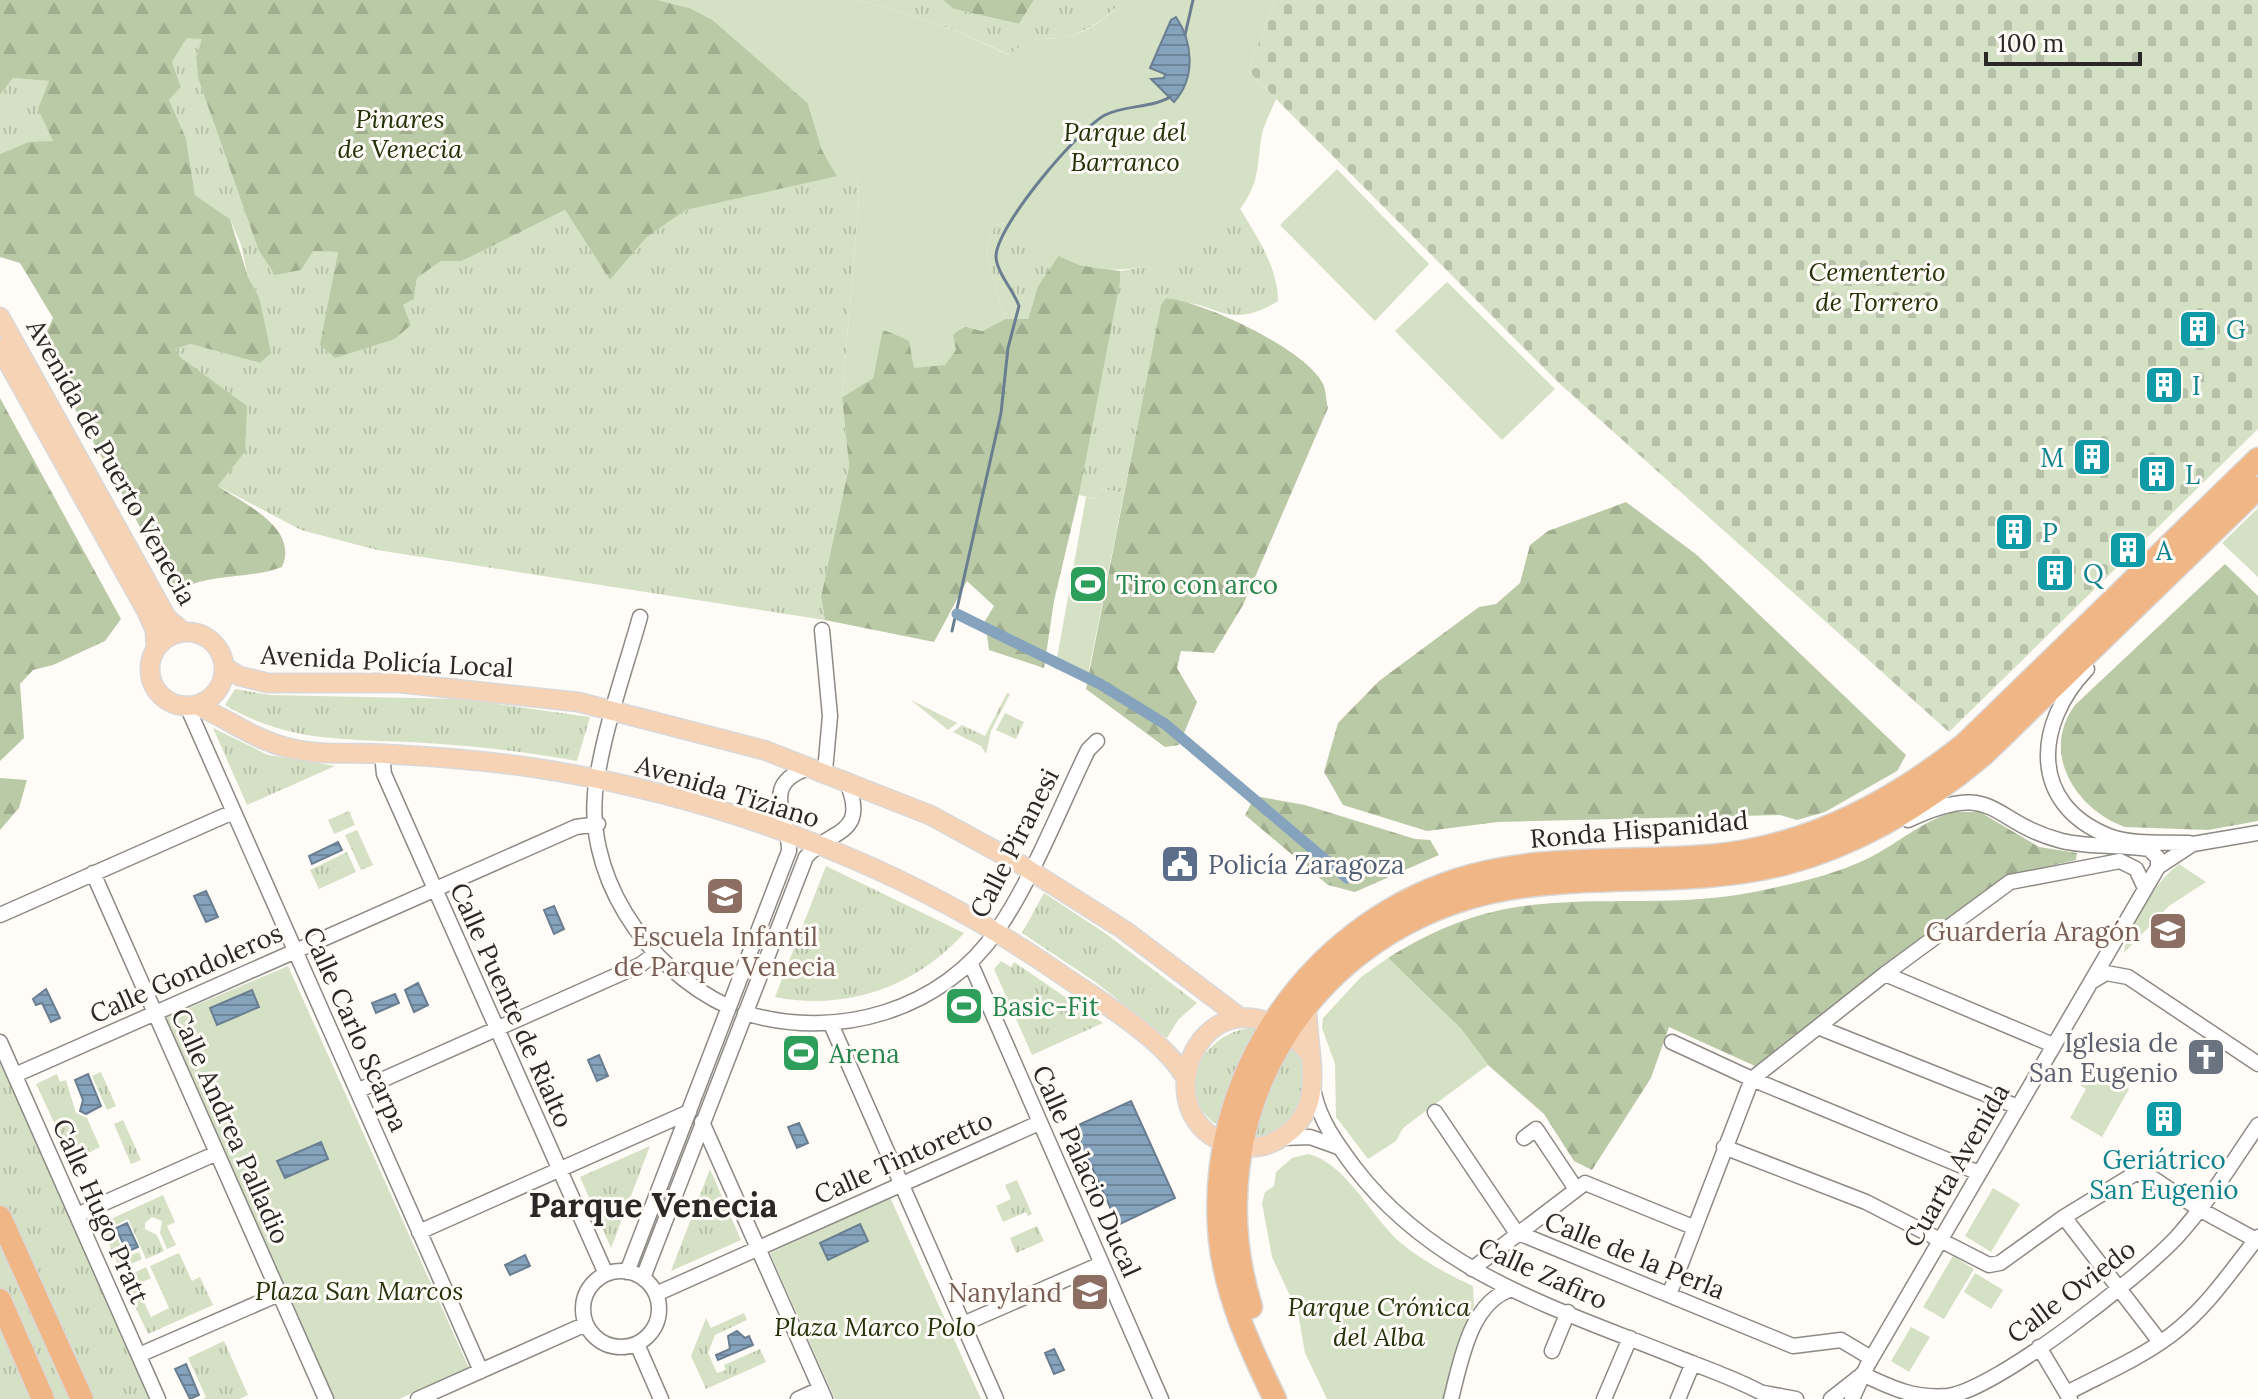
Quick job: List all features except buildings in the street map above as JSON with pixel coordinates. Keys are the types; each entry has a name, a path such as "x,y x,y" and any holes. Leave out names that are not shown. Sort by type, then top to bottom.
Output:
{"highway":[{"name":"Ronda Hispanidad","path":"1292,1399 1254,1318 1239,1261 1232,1109 1247,1070 1279,1027 1301,983 1360,927 1402,903 1459,879 1544,865 1740,853 1814,833 1884,802 1965,744 2258,459"},
{"name":"Ronda Hispanidad","path":"1279,1027 1307,1005 1345,966 1388,935 1435,910 1467,899 1548,885 1681,880 1743,873 1787,863 1880,828 1924,801 1975,762 2099,646 2258,488"},
{"name":"Ronda Hispanidad","path":"1233,1144 1218,1207 1227,1279 1246,1338 1275,1399"},
{"path":"0,1217 82,1399"},
{"path":"0,1300 43,1399"}],"main road":[{"name":"Avenida de Puerto Venecia","path":"0,317 167,618 182,631"},
{"name":"Avenida de Puerto Venecia","path":"0,348 147,612 155,630 156,648"},
{"path":"182,631 211,640 225,667 219,688 192,706 164,699 153,684 150,667 156,648 182,631"},
{"name":"Avenida Policía Local","path":"225,667 239,676 268,683 463,687 615,709 714,735 819,769 930,815 1029,869 1124,930 1238,1016"},
{"name":"Avenida Tiziano","path":"192,706 286,748 314,753 382,754 494,763 596,779 679,798 785,832 889,876 996,933 1117,1014 1177,1064 1186,1079"},
{"path":"1307,1005 1314,1093 1301,1119 1282,1138 1257,1147 1233,1144 1199,1124 1192,1110 1186,1079 1189,1059 1204,1035 1219,1024 1238,1016 1279,1027 1309,1053"}],"street":[{"path":"640,617 596,779 598,824 605,867 616,896 655,954 692,985 729,1007"},
{"path":"627,1272 789,851 779,808 782,790 793,776 819,769 830,716 822,630"},
{"path":"2099,646 2093,661 2068,689 2050,724 2046,750 2056,789 2076,816 2108,835 2135,842 2193,844"},
{"name":"Calle Carlo Scarpa","path":"192,706 233,812 481,1371"},
{"name":"Calle Piranesi","path":"745,1013 782,1022 831,1024 897,1009 939,986 970,962 996,933 1088,750 1097,741"},
{"name":"Calle Puente de Rialto","path":"382,754 384,774 495,1030 606,1274"},
{"path":"643,1278 806,857 843,832 852,816 853,798 846,780"},
{"path":"1880,828 1955,802 1986,805 2058,840 2149,849 2157,855 2158,867"},
{"path":"0,915 233,812"},
{"name":"Calle Gondoleros","path":"15,1075 576,827 598,824"},
{"name":"Cuarta Avenida","path":"1852,1399 1871,1358 2158,867 2193,844 2258,833"},
{"path":"1669,1295 1752,1079 1885,974 2016,879 2120,861 2136,869 2145,888"},
{"name":"Calle Andrea Palladio","path":"93,873 326,1399"},
{"path":"2119,931 2114,953 2128,977"},
{"path":"357,1091 640,965 655,954"},
{"name":"Calle Palacio Ducal","path":"970,962 1161,1399"},
{"path":"2084,992 2106,973 2128,977 2258,1064"},
{"path":"1885,974 2053,1045"},
{"path":"831,1024 996,1399"},
{"path":"1818,1027 2018,1107"},
{"name":"Calle Hugo Pratt","path":"0,1042 158,1399"},
{"path":"1672,1042 1752,1079 1979,1173"},
{"name":"Calle Zafiro","path":"1314,1093 1320,1114 1338,1147 1395,1215 1424,1240 1512,1289 1768,1396 1796,1399"},
{"path":"419,1232 689,1112"},
{"name":"Calle de la Perla","path":"1435,1112 1516,1232 1793,1346 1841,1340 1871,1358"},
{"path":"702,1122 823,1394 798,1399"},
{"name":"Calle Tintoretto","path":"656,1294 1039,1123"},
{"name":"Calle Oviedo","path":"1862,1374 1903,1394 1947,1396 1980,1386 2039,1347 2164,1249 2199,1209 2258,1125"},
{"path":"1524,1138 1536,1129 1581,1186 1693,1227"},
{"path":"1282,1138 1310,1137 1338,1147"},
{"path":"1724,1147 1866,1202 1941,1238 1982,1263 1993,1265 2127,1175 2147,1174 2199,1209 2257,1240 2211,1298 2160,1342 2068,1396 2039,1347"},
{"path":"77,1215 217,1153"},
{"path":"1480,1315 1477,1272 1516,1232 1581,1186"},
{"path":"2064,1217 2160,1342"},
{"path":"963,1324 1101,1264"},
{"path":"627,1272 643,1278 656,1294 656,1323 637,1344 619,1347 604,1344 586,1324 583,1308 587,1291 606,1274 627,1272"},
{"path":"1451,1399 1480,1315 1492,1297 1512,1289"},
{"path":"139,1355 279,1294"},
{"path":"1552,1351 1568,1312"},
{"path":"418,1399 586,1324"},
{"path":"1604,1399 1630,1338"},
{"path":"637,1344 661,1399"},
{"path":"1678,1399 1693,1363"},
{"name":"Cuarta Avenida","path":"1831,1399 1862,1374"}],"green space":[{"name":"Pinares de Venecia","path":"0,0 658,0 690,8 713,20 808,103 822,150 837,176 686,210 647,237 610,280 565,210 462,261 441,261 417,278 414,299 403,305 411,325 395,339 335,358 320,345 338,252 313,251 301,270 275,275 258,249 198,78 196,57 202,39 187,38 172,62 181,87 169,100 186,138 195,195 230,219 248,277 259,297 271,353 260,363 190,344 175,349 181,358 247,406 245,452 218,486 277,529 285,553 282,567 256,574 201,581 176,592 40,346 53,318 20,263 0,257 0,154 28,142 53,141 38,109 49,81 13,78 0,95"},
{"name":"Parque del Barranco","path":"658,0 859,0 952,29 1009,55 1027,42 1066,37 1083,31 1123,0 1275,0 1248,71 1276,99 1262,134 1257,173 1250,193 1220,231 1200,245 1154,265 1105,269 1062,258 1006,223 995,225 986,254 1005,319 982,331 964,326 953,335 956,350 945,365 914,368 909,341 883,329 873,378 842,397 859,199 857,171 837,176 822,150 808,103 713,20 690,8"},
{"path":"859,0 943,0 954,9 1019,24 1034,0 1123,0 1083,31 1066,37 1027,42 1010,55 952,29"},
{"path":"943,0 1034,0 1019,24 954,9"},
{"name":"Cementerio de Torrero","path":"1275,0 2258,0 2258,429 1949,732 1561,385 1248,71"},
{"path":"187,38 203,38 196,57 198,78 258,249 308,254 313,251 338,252 321,345 395,339 411,325 402,305 414,299 417,278 441,261 462,261 565,210 610,280 647,237 686,210 857,170 859,199 842,397 849,466 821,597 825,620 377,550 301,530 218,486 245,452 174,349 190,344 259,363 259,297 248,277 241,245 230,219 195,195 186,138 169,100 181,87 172,62"},
{"path":"13,78 49,81 53,142 28,142 0,154 0,95"},
{"path":"1337,169 1429,264 1375,321 1280,225"},
{"path":"1239,207 1270,264 1278,301 1242,315 1192,304 1161,306 1124,493 1099,489 1096,499 1079,495 1120,271 1155,264 1201,243"},
{"path":"1006,223 1059,255 1038,286 1028,319 1005,319 986,254 995,225"},
{"path":"1059,255 1080,265 1120,271 1120,282 1079,495 1054,601 1044,668 989,650 985,621 994,606 967,581 934,642 825,620 821,597 849,466 842,397 873,378 882,329 924,339 945,336 965,326 982,331 1005,319 1028,319 1038,286"},
{"path":"1447,282 1555,389 1502,440 1395,331"},
{"path":"1166,298 1228,318 1297,356 1323,384 1328,408 1243,605 1214,653 1181,651 1177,668 1197,702 1179,745 1165,747 1086,689 1161,305"},
{"path":"0,398 121,619 105,641 53,665 33,670 20,684 24,738 0,761"},
{"name":"Tiro con arco","path":"1098,489 1124,493 1088,675 1055,669 1086,497 1096,499"},
{"path":"1626,502 1697,555 1906,755 1897,771 1825,812 1797,820 1780,815 1498,822 1427,831 1343,805 1324,772 1338,723 1379,681 1479,607 1496,604 1520,583 1530,545 1548,531"},
{"path":"2258,508 2258,577 2222,543"},
{"path":"2225,564 2258,596 2258,821 2208,830 2125,827 2091,807 2068,777 2062,760 2061,741 2065,723 2075,705"},
{"path":"235,689 270,695 462,699 590,717 577,761 483,748 298,733 250,718 225,705"},
{"path":"1007,693 1010,694 991,731 986,754 981,746 953,732 962,725 985,736"},
{"path":"911,700 957,723 948,730"},
{"path":"1005,713 1024,722 1016,739 996,730"},
{"path":"213,728 268,755 335,766 247,805"},
{"path":"0,778 27,780 19,808 0,830"},
{"path":"1255,796 1305,805 1415,839 1430,840 1439,855 1355,892 1328,885 1245,815"},
{"path":"349,811 355,825 334,834 328,820"},
{"path":"1953,812 1980,812 2039,847 2077,853 2076,860 2006,876 1755,1066 1669,1027 1651,1078 1592,1170 1574,1161 1544,1114 1488,1065 1461,1029 1388,958 1447,927 1511,908 1572,902 1697,899 1801,882 1869,858 1920,827"},
{"path":"357,830 373,865 361,870 345,835"},
{"path":"347,852 356,872 319,889 310,870"},
{"path":"2179,864 2206,882 2169,906 2124,953 2130,930 2144,904"},
{"path":"826,866 964,933 924,968 878,990 828,1000 775,997"},
{"path":"1044,893 1105,933 1197,1003 1178,1020 1167,1038 1094,981 1022,933"},
{"path":"1388,958 1461,1029 1488,1065 1403,1128 1396,1141 1368,1159 1336,1117 1335,1064 1322,1028 1323,1018 1361,977"},
{"path":"1001,961 1011,967 1014,962 1103,1023 1032,1055 994,969"},
{"name":"Plaza San Marcos","path":"288,966 469,1368 399,1399 333,1399 163,1019"},
{"path":"1264,1027 1221,1127 1205,1114 1196,1098 1194,1081 1199,1064 1209,1049 1224,1037 1242,1029"},
{"path":"1289,1041 1303,1060 1304,1102 1280,1132 1247,1141"},
{"path":"0,1060 151,1399 0,1399"},
{"path":"2092,1067 2129,1089 2102,1137 2070,1118 2086,1089 2081,1086"},
{"path":"101,1072 116,1106 107,1110 92,1076"},
{"path":"57,1074 60,1082 66,1080 76,1113 87,1118 100,1147 72,1161 36,1084"},
{"path":"123,1120 141,1160 131,1164 114,1124"},
{"path":"650,1146 611,1248 580,1177"},
{"name":"Parque Crónica del Alba","path":"1308,1154 1322,1159 1347,1179 1402,1244 1436,1267 1473,1286 1474,1305 1444,1399 1327,1399 1305,1353 1298,1313 1272,1257 1262,1203 1265,1192 1274,1186 1276,1172 1292,1158"},
{"path":"710,1169 741,1240 671,1271"},
{"path":"1017,1180 1032,1214 1028,1216 1026,1212 1003,1222 996,1206 1011,1199 1005,1185"},
{"path":"1993,1188 2020,1204 1991,1252 1965,1236"},
{"path":"163,1195 175,1222 167,1226 176,1245 167,1249 160,1233 162,1221 152,1217 145,1223 145,1229 157,1235 164,1251 146,1259 128,1219 112,1227 126,1257 139,1252 142,1259 120,1269 100,1224"},
{"name":"Plaza Marco Polo","path":"890,1197 981,1399 835,1399 770,1253"},
{"path":"1037,1226 1044,1241 1016,1253 1010,1238"},
{"path":"179,1253 192,1281 200,1277 213,1305 148,1334 122,1279 146,1267 151,1278 136,1285 151,1317 169,1308 150,1266"},
{"path":"1953,1256 1974,1269 1944,1319 1923,1307"},
{"path":"1975,1273 2003,1290 1991,1309 1964,1292"},
{"path":"744,1313 747,1320 715,1335 708,1353 717,1373 726,1370 724,1365 760,1349 766,1362 706,1389 691,1356 706,1318 711,1328"},
{"path":"1911,1327 1930,1337 1909,1372 1891,1361"},
{"path":"224,1341 248,1395 239,1399 203,1399 206,1397 188,1358"}],"water":[{"path":"1176,17 1186,37 1190,60 1186,82 1174,102 1151,79 1164,78 1165,74 1150,68 1171,20"},
{"path":"338,842 342,850 312,864 309,856"},
{"path":"206,891 218,917 206,922 194,896"},
{"path":"554,906 564,929 554,934 544,910"},
{"path":"418,983 428,1005 414,1012 405,990"},
{"path":"46,989 60,1018 51,1022 42,1003 36,1005 33,999"},
{"path":"252,990 259,1007 217,1025 210,1008"},
{"path":"395,994 399,1003 376,1013 372,1003"},
{"path":"599,1055 608,1076 597,1081 588,1060"},
{"path":"88,1074 101,1106 86,1114 80,1111 83,1100 75,1080"},
{"path":"1131,1101 1175,1198 1118,1225 1074,1127"},
{"path":"799,1123 808,1143 797,1148 788,1127"},
{"path":"321,1142 328,1159 285,1178 277,1161"},
{"path":"127,1223 138,1247 127,1252 116,1228"},
{"path":"860,1224 868,1241 828,1260 820,1243"},
{"path":"525,1255 530,1266 510,1275 505,1265"},
{"path":"737,1331 745,1338 749,1336 753,1345 718,1360 716,1355 730,1349 728,1336"},
{"path":"1054,1349 1064,1370 1054,1374 1045,1353"},
{"path":"186,1364 199,1395 190,1399 175,1369"}],"waterway":[{"path":"1185,35 1193,0"},
{"path":"952,631 1001,413 1008,348 1019,306 997,262 1000,242 1041,180 1093,124 1113,112 1170,97"},
{"path":"957,614 1100,684 1165,724 1347,878"}],"place":[{"name":"G","path":"2198,329"},
{"name":"I","path":"2164,385"},
{"name":"M","path":"2092,457"},
{"name":"L","path":"2157,474"},
{"name":"P","path":"2014,532"},
{"name":"A","path":"2128,550"},
{"name":"Q","path":"2055,573"},
{"name":"Tiro con arco","path":"1088,584"},
{"name":"Policía Zaragoza","path":"1180,864"},
{"name":"Escuela Infantil de Parque Venecia","path":"725,896"},
{"name":"Guardería Aragón","path":"2168,931"},
{"name":"Basic-Fit","path":"964,1006"},
{"name":"Arena","path":"801,1053"},
{"name":"Iglesia de San Eugenio","path":"2206,1057"},
{"name":"Geriátrico San Eugenio","path":"2164,1119"},
{"name":"Nanyland","path":"1090,1292"}],"district":[{"name":"Parque Venecia","path":"653,1204"}]}
